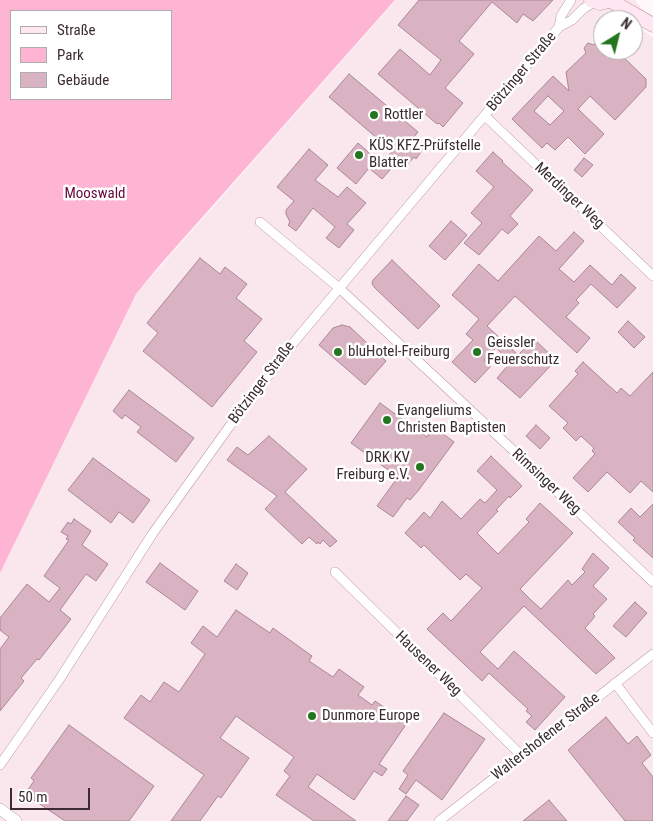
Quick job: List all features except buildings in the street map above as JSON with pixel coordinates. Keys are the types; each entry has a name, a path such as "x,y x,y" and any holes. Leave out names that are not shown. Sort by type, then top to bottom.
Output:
{"main road":[{"path":"593,1 612,0 650,22"},
{"path":"629,0 650,22"}],"street":[{"name":"Bötzinger Straße","path":"559,27 562,16 572,0"},
{"name":"Bötzinger Straße","path":"0,765 59,680 153,533 229,427 294,342 338,287 559,27 572,20 583,8 593,1"},
{"name":"Merdinger Weg","path":"485,116 653,276"},
{"name":"Rimsinger Weg","path":"260,222 338,287 653,582"},
{"name":"Hausener Weg","path":"335,572 522,756"},
{"name":"Waltershofener Straße","path":"439,821 653,654"},
{"path":"615,683 653,733"},
{"path":"0,809 16,821"}],"shaded area":[{"path":"396,0 635,0 641,8 653,16 653,32 643,26 643,10 593,10 593,60 643,60 643,30 653,37 653,821 0,821 0,573 136,294"}],"green space":[{"name":"Mooswald","path":"0,0 395,0 159,266 136,294 0,573"}],"place":[{"name":"Rottler","path":"374,115"},
{"name":"KÜS KFZ-Prüfstelle Blatter","path":"359,155"},
{"name":"bluHotel-Freiburg","path":"338,352"},
{"name":"Geissler Feuerschutz","path":"477,352"},
{"name":"Evangeliums Christen Baptisten","path":"387,420"},
{"name":"DRK KV Freiburg e.V.","path":"420,467"},
{"name":"Dunmore Europe","path":"312,716"}]}
